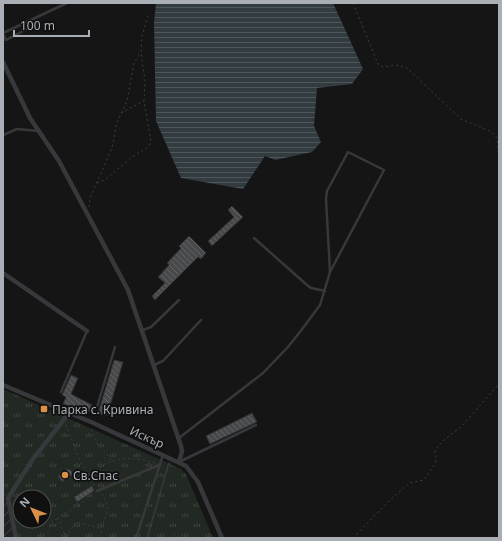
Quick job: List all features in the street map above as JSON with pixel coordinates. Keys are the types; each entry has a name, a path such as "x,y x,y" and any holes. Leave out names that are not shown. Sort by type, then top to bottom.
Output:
{"street":[{"path":"3,62 25,108 59,162 128,290 179,438 182,452 179,462"},
{"path":"3,273 87,331"},
{"name":"Искър","path":"3,385 91,422 179,462 189,469 198,482 222,538"},
{"path":"16,538 8,498 22,474 69,413"}],"lane":[{"path":"27,29 6,40 3,34 67,3"},
{"path":"3,135 17,129 39,131"},
{"path":"179,438 247,386 277,359 320,305 326,291 330,272 326,199 328,191 348,152 384,170 330,272"},
{"path":"254,238 311,288 326,291"},
{"path":"143,330 151,327 179,300"},
{"path":"154,364 163,361 201,320"},
{"path":"61,392 87,331"},
{"path":"97,407 115,346"},
{"path":"179,462 256,425"},
{"path":"136,538 163,455"},
{"path":"97,491 159,464"}],"path":[{"path":"352,3 378,64 383,68 397,65 407,68 461,118 492,132 497,138 499,160"},
{"path":"97,183 105,180 132,157 147,148 151,142 144,101 145,81 141,52 142,36 149,13"},
{"path":"88,216 90,198 112,148 117,122 126,101 134,63 141,52"},
{"path":"121,113 144,101"},
{"path":"353,538 389,501 409,484 424,480 436,462 436,450 444,440 462,427 499,384"},
{"path":"63,419 80,461 97,491 106,500 108,509 100,529 101,536 103,538"},
{"path":"91,422 97,443 112,461"},
{"path":"92,481 98,469 106,463 112,461 124,458 144,460 159,464"},
{"path":"40,538 49,530 51,522 97,491"},
{"path":"58,518 66,538"},
{"path":"66,538 76,522 100,529"},
{"path":"170,538 174,534 180,538"}],"shaded area":[{"path":"156,3 333,3 363,69 352,84 317,88 314,126 321,142 312,152 275,160 265,156 243,189 181,178 156,121 154,22"},
{"path":"3,494 8,498 12,518 12,529 14,529 16,538 3,538"}],"green space":[{"path":"3,389 181,469 186,474 213,538 16,538 14,529 52,529 52,489 12,489 12,518 8,498 3,494"}],"building":[{"path":"232,206 243,217 212,246 208,241 234,217 228,210"},
{"path":"189,236 206,253 201,259 198,257 155,300 152,296 165,283 158,277 169,265 167,263 181,248 179,246"},
{"path":"114,360 123,362 107,416 98,413"},
{"path":"71,375 78,378 71,394 92,405 89,412 63,404 66,397 62,395"},
{"path":"252,413 257,422 210,444 206,436"},
{"name":"Св.Спас","path":"68,469 72,471 72,475 62,482 58,476"},
{"path":"92,486 94,491 77,502 74,497"}],"waterway":[{"path":"147,538 169,463"}],"place":[{"name":"Парка с. Кривина","path":"44,409"},
{"name":"Св.Спас","path":"65,475"}]}
